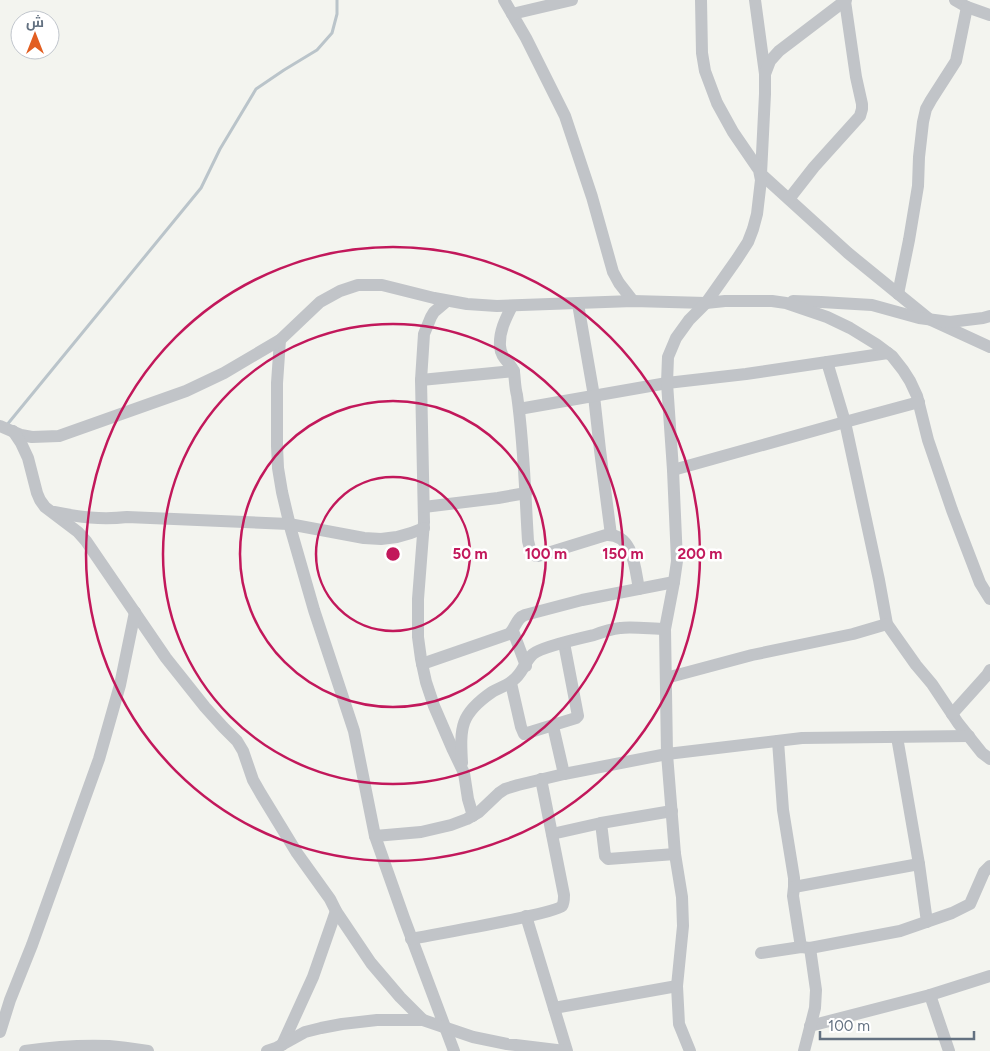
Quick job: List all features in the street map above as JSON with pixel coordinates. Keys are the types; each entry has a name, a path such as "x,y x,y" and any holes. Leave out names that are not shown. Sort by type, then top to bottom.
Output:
{"street":[{"path":"504,0 526,38 565,116 592,197 613,272 633,301"},
{"path":"512,14 572,0"},
{"path":"701,0 702,53 707,78 717,103 733,132 761,174 848,253 929,319 990,347"},
{"path":"690,1051 679,1024 677,986 682,926 682,897 675,854 667,754 665,629 677,554 674,470 667,383 668,357 676,338 689,320 706,303 737,259 754,229 761,174 765,94 754,0"},
{"path":"955,0 967,7 990,15"},
{"path":"764,74 770,61 779,51 845,1 862,109 860,116 814,167 789,199"},
{"path":"898,294 918,186 923,122 930,100 956,61 967,7"},
{"path":"6,428 21,435 32,437 60,436 186,391 224,373 280,340 320,302 340,291 358,285 382,285 467,304 512,306 633,301 706,303 725,301 821,302 872,306 920,318 950,322 990,316"},
{"path":"447,301 434,312 424,334 421,380 424,528 418,599 418,637 426,682 434,706 462,766 472,816"},
{"path":"772,301 786,303 827,317 850,328 892,356 910,381 919,402 928,440 952,510 980,583 990,599"},
{"path":"578,304 594,396 611,535"},
{"path":"512,306 505,320 500,346 501,353 514,371 526,493 528,541 532,554 535,556 606,535 621,538 631,553 639,589"},
{"path":"280,340 276,383 276,446 278,468 289,524 314,610 354,731 375,836 411,939 454,1051"},
{"path":"519,409 667,383 746,374 888,353"},
{"path":"827,362 845,422 887,624 952,714 982,753 990,759"},
{"path":"421,380 514,371"},
{"path":"674,470 919,402"},
{"path":"6,428 21,443 28,458 40,500 45,507 78,532 86,541 166,658 222,727 237,741 243,750 253,780 297,853 371,963 423,1020"},
{"path":"424,508 526,493"},
{"path":"51,512 88,518 110,519 127,517 289,524 364,538 381,539 404,535 424,528"},
{"path":"422,664 503,637 512,631 519,618 525,615 582,600 674,582"},
{"path":"0,1032 10,1000 32,945 99,759 120,685 135,612"},
{"path":"666,678 752,655 853,634 887,624"},
{"path":"462,766 461,740 463,723 470,711 494,691 511,683 526,666 534,653 621,627 665,629"},
{"path":"512,631 526,666"},
{"path":"511,683 524,734 576,718 578,716 564,643"},
{"path":"952,714 990,670"},
{"path":"553,726 564,774"},
{"path":"375,836 411,833 451,825 479,812 505,789 518,785 667,754 802,738 969,736"},
{"path":"897,737 927,922"},
{"path":"778,741 783,810 794,887 793,896 816,990 815,1008 804,1051"},
{"path":"411,939 526,916 557,909 562,906 564,901 541,779"},
{"path":"552,834 601,823 672,811"},
{"path":"601,823 605,856 608,858 675,854"},
{"path":"794,887 919,864"},
{"path":"761,954 900,931 952,913 970,904 984,872 990,866"},
{"path":"281,1048 313,977 336,911"},
{"path":"267,1051 281,1048 305,1032 321,1028 377,1020 423,1020 473,1037 508,1044 566,1051 526,916"},
{"path":"810,1026 930,995 990,976"},
{"path":"554,1008 677,986"},
{"path":"930,995 949,1051"},
{"path":"25,1051 45,1048 110,1046 148,1051"}],"waterway":[{"path":"6,426 201,188 220,149 256,89 317,50 332,33 337,14 337,0"}]}
